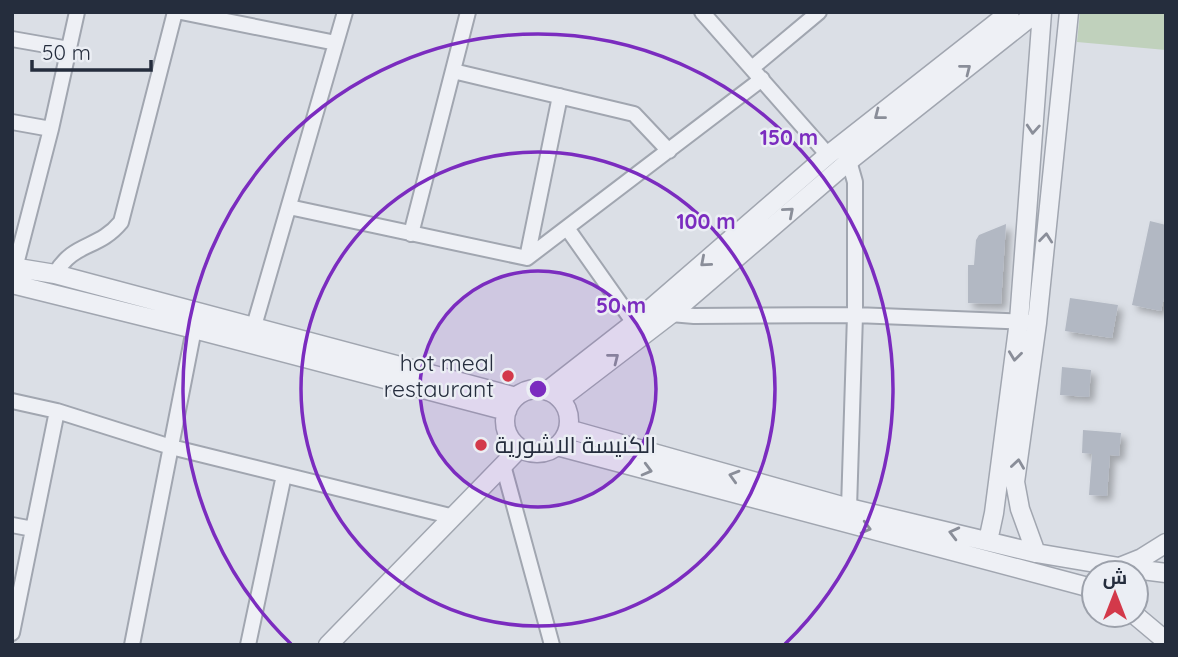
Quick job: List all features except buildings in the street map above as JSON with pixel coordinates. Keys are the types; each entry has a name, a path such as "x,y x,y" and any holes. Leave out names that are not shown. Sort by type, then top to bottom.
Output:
{"street":[{"path":"13,274 51,129 77,12"},
{"path":"54,274 75,251 102,240 121,222 175,12"},
{"path":"181,12 336,43"},
{"path":"254,326 345,12"},
{"path":"411,234 468,12"},
{"path":"702,12 828,155"},
{"path":"289,206 527,258 669,150 757,74 819,12"},
{"path":"554,395 828,155 1010,12"},
{"path":"554,395 671,314 849,161 1039,12"},
{"path":"1036,553 1020,509 1015,482 1028,322 1039,12"},
{"path":"988,541 1028,322 1069,12"},
{"path":"12,39 69,49"},
{"path":"453,71 634,114 669,150"},
{"path":"527,258 560,96"},
{"path":"12,122 51,129"},
{"path":"849,161 855,182 855,316 849,508"},
{"path":"566,228 634,323"},
{"path":"13,274 54,274 254,326 511,404"},
{"path":"13,274 194,329 511,404"},
{"path":"671,314 855,316 1028,322"},
{"path":"132,645 194,329"},
{"path":"531,390 554,395 568,413 568,429 562,441 543,452 535,453 520,448 506,428 511,404 531,390"},
{"path":"12,401 57,411 171,447 454,517"},
{"path":"12,633 57,411"},
{"path":"568,429 849,508 1036,553 1080,560"},
{"path":"557,446 1080,586"},
{"path":"328,645 520,448"},
{"path":"503,465 552,645"},
{"path":"248,645 284,475"},
{"path":"12,525 33,529"},
{"path":"1139,559 1166,543"},
{"path":"1150,628 1166,641"}],"green space":[{"path":"1080,12 1166,12 1166,50 1077,42"}],"place":[{"name":"hot meal restaurant","path":"508,376"},
{"name":"الكنيسة الاشورية","path":"481,445"}]}
